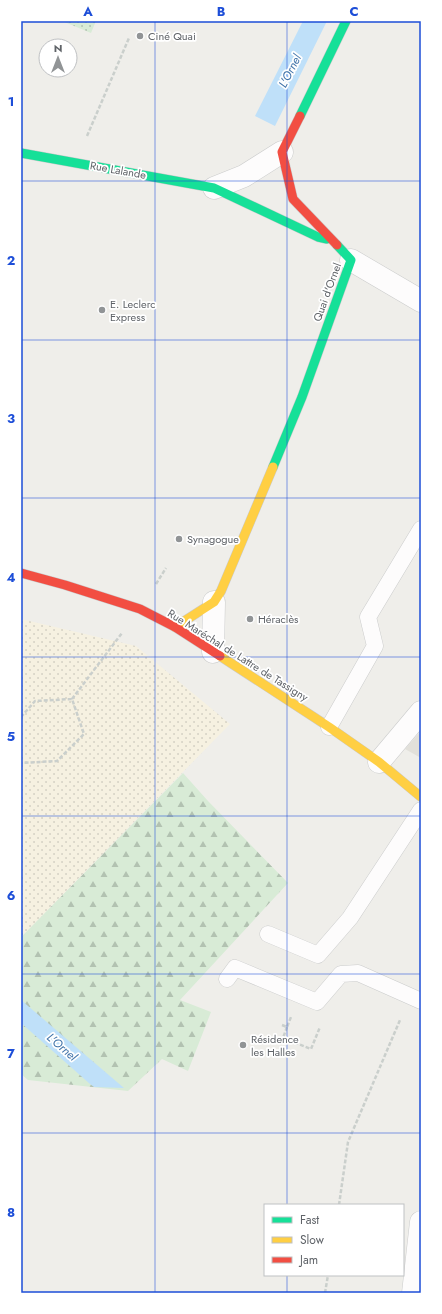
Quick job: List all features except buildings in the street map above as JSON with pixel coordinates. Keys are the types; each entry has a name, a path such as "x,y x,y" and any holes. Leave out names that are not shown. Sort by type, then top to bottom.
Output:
{"street":[{"path":"214,188 244,176 282,152 346,21"},
{"name":"Quai d'Ornel","path":"218,597 302,396 351,260 293,198 282,152"},
{"name":"Rue Lalande","path":"21,153 214,188 318,237 332,240"},
{"path":"351,260 421,301"},
{"name":"Rue Maréchal de Lattre de Tassigny","path":"21,573 65,585 140,609 175,627 329,727 385,755 421,797"},
{"path":"175,627 218,597"},
{"name":"Rue Maréchal de Lattre de Tassigny","path":"213,652 218,597"},
{"path":"385,755 421,712"},
{"path":"413,1293 421,1222"}],"lane":[{"path":"329,727 375,646 368,617 421,530"},
{"path":"268,934 318,955 350,918 421,810"},
{"path":"227,979 235,968 317,1002 341,974 358,973 421,1001"}],"path":[{"path":"76,162 129,38"},
{"path":"21,718 35,701 72,699 140,609"},
{"path":"21,763 57,761 84,734 72,699"},
{"path":"339,1204 348,1142 403,1013"},
{"path":"325,1293 328,1276"}],"shaded area":[{"path":"421,731 421,758 405,749"}],"green space":[{"path":"62,21 96,21 91,33"},
{"path":"183,773 208,801 288,883 180,1000 211,1012 188,1071 162,1059 128,1091 28,1080 21,1074 21,937"}],"sand":[{"path":"21,619 136,646 230,724 21,937"}],"water":[{"name":"L'Ornel","path":"303,21 327,21 275,126 255,116"},
{"name":"L'Ornel","path":"21,1000 124,1088 94,1087 90,1084 21,1023"}],"traffic: fast":[{"path":"300,116 346,21"},
{"path":"21,153 214,188 318,237 327,239"},
{"path":"273,467 302,397 351,260 337,245"}],"traffic: slow":[{"path":"175,627 214,602 221,591 273,467"},
{"path":"220,656 329,727 379,762 421,797"}],"traffic: jam":[{"path":"300,116 282,152 293,199 337,245"},
{"path":"21,573 65,585 140,609 175,627 220,656"}],"place":[{"name":"Ciné Quai","path":"140,36"},
{"name":"E. Leclerc Express","path":"102,310"},
{"name":"Synagogue","path":"179,539"},
{"name":"Héraclès","path":"250,619"},
{"name":"Résidence les Halles","path":"243,1045"}]}
